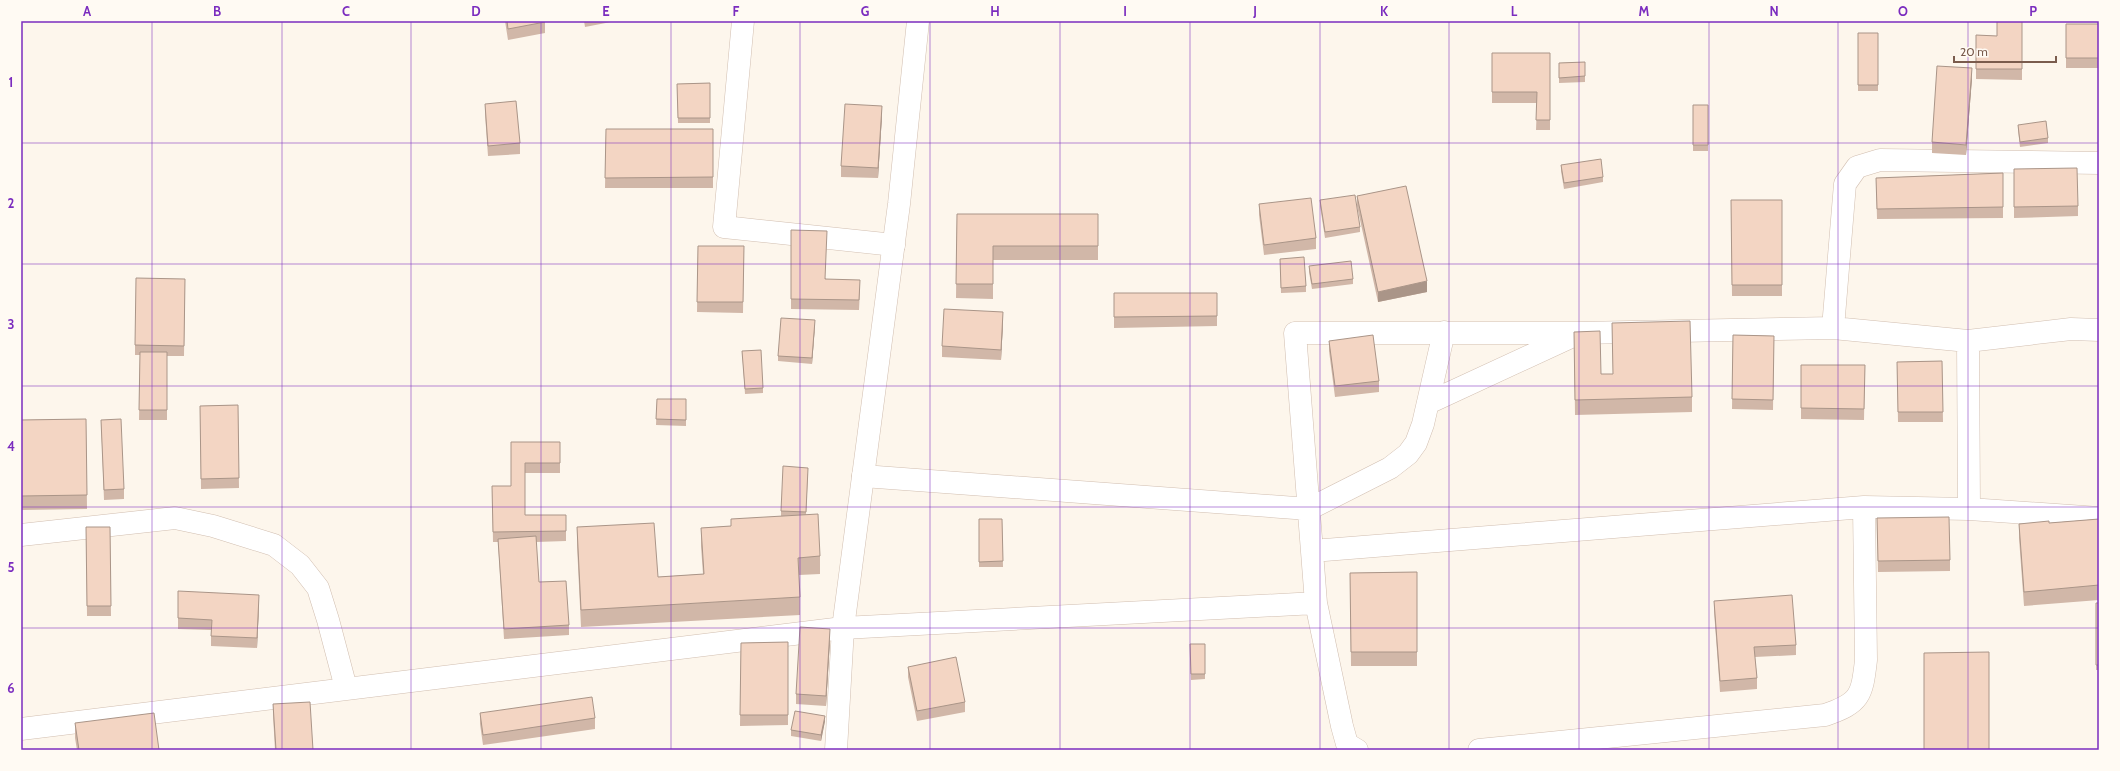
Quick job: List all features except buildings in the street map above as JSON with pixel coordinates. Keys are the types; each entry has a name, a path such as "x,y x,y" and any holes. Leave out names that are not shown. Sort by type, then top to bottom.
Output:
{"street":[{"path":"743,21 724,227 894,245"},
{"path":"836,750 843,628 894,245 918,21"},
{"path":"1833,328 1845,184 1857,167 1880,160 2099,163"},
{"path":"1357,750 1347,744 1316,603 1295,333 1580,332 1833,328 1968,341 2071,329 2099,330"},
{"path":"863,476 1308,509 1390,468 1408,454 1416,443 1428,404 1444,332"},
{"path":"1428,404 1580,332"},
{"path":"1968,341 1969,509"},
{"path":"1312,552 1864,507 1969,509 2099,518"},
{"path":"1479,750 1825,715 1844,709 1857,698 1864,682 1866,660 1864,507"},
{"path":"21,535 175,518 213,526 274,545 300,565 318,588 346,688"},
{"path":"21,729 843,628 1316,603"}]}
